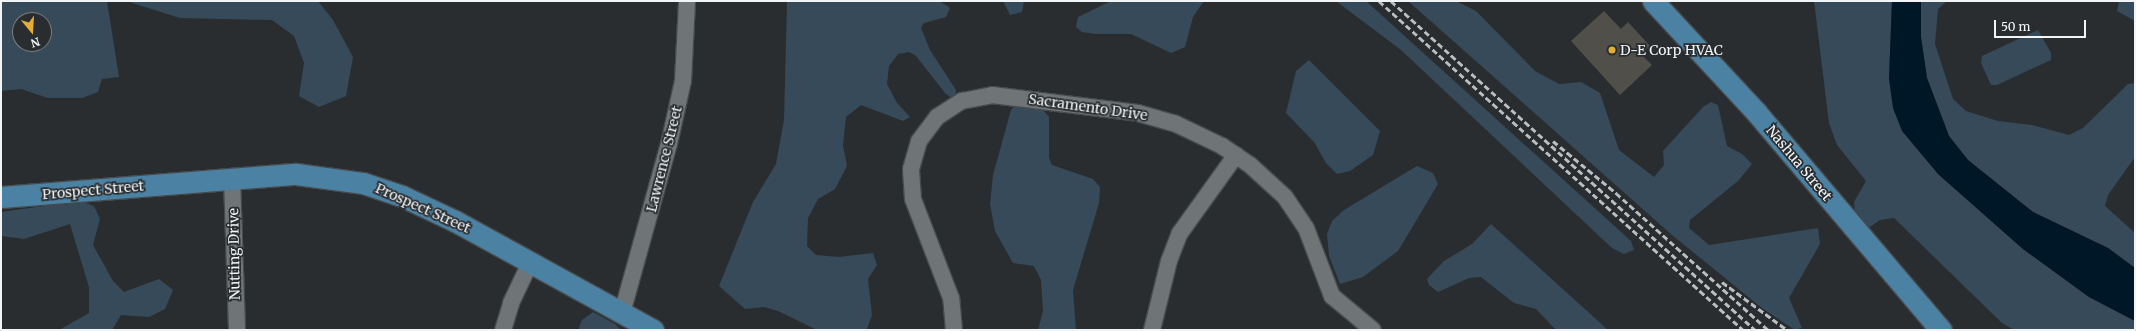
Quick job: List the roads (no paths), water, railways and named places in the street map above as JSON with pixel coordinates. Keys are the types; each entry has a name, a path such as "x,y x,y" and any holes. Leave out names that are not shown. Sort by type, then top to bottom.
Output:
{"main road":[{"name":"Nashua Street","path":"1653,1 1756,112 1941,330"},
{"name":"Prospect Street","path":"1,197 296,174 363,183 402,196 455,221 649,329"}],"street":[{"name":"Lawrence Street","path":"622,313 662,172 683,81 687,1"},
{"name":"Sacramento Drive","path":"954,330 951,298 916,208 910,179 919,140 934,120 953,105 977,96 1002,95 1138,113 1189,129 1236,156 1262,175 1292,206 1306,228 1332,296 1373,330"},
{"path":"1152,330 1169,261 1180,232 1236,156"},
{"name":"Nutting Drive","path":"232,178 237,330"},
{"path":"503,330 511,303 530,262"}],"railway":[{"path":"1379,1 1743,330"},
{"path":"1391,1 1755,330"},
{"path":"1553,141 1616,193 1768,330"},
{"path":"1722,282 1787,330"}],"place":[{"name":"D-E Corp HVAC","path":"1612,50"}]}
